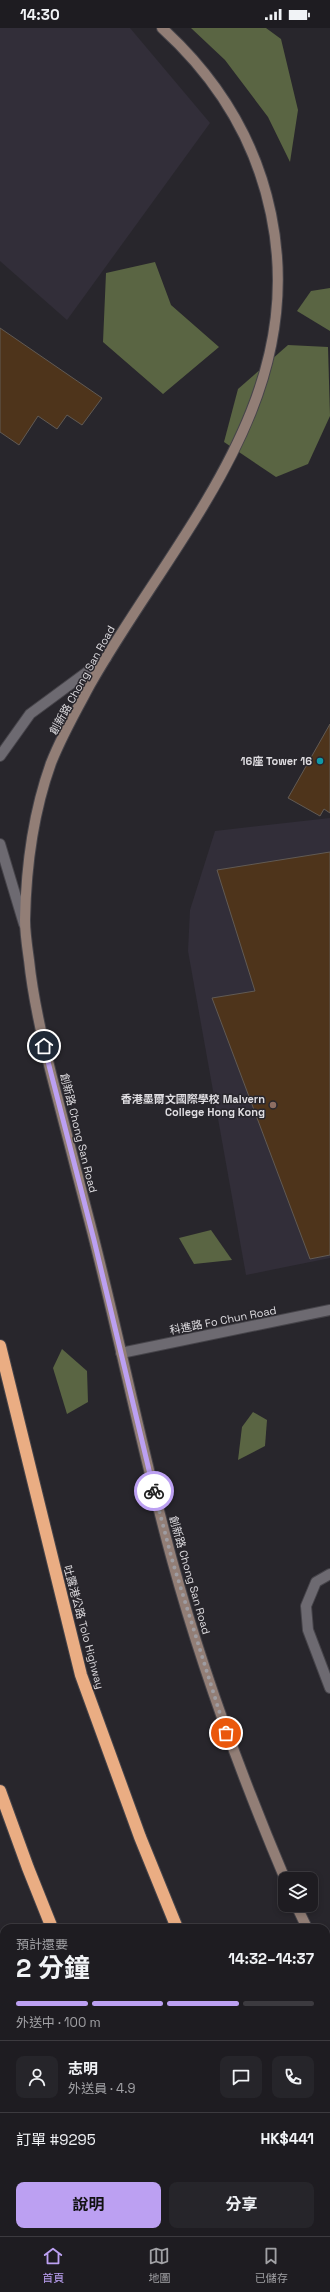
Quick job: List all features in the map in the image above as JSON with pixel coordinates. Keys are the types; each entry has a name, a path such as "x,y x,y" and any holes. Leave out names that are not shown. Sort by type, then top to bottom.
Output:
{"highway":[{"name":"吐露港公路 Tolo Highway","path":"0,1346 81,1675 140,1836 176,1924"},
{"path":"0,1791 50,1924"}],"main road":[{"name":"創新路 Chong San Road","path":"162,28 180,45 209,77 232,112 254,155 266,189 274,225 278,258 279,292 274,336 263,384 240,439 204,508 106,658 68,725 51,764 38,806 30,853 25,926 32,985 40,1031 173,1563 216,1706 252,1800 282,1872"},
{"path":"299,1912 305,1924"}],"street":[{"path":"0,756 30,714 106,658"},
{"path":"0,844 25,926"},
{"name":"科進路 Fo Chun Road","path":"121,1352 330,1310"},
{"path":"330,1574 316,1582 306,1606 308,1630 330,1688"}],"shaded area":[{"path":"0,28 130,28 210,123 67,320 0,261"},
{"name":"香港墨爾文國際學校 Malvern College Hong Kong","path":"330,818 330,1258 246,1275 188,951 190,910 215,831"}],"green space":[{"path":"191,28 266,28 281,39 298,110 290,162 268,117 225,60"},
{"path":"155,262 171,305 219,347 163,394 103,342 106,273"},
{"path":"330,288 330,331 297,311 311,291"},
{"path":"288,345 328,347 330,416 308,464 276,477 224,442 238,389"},
{"path":"211,1230 232,1260 194,1264 179,1238"},
{"path":"62,1349 87,1371 88,1402 67,1414 53,1368"},
{"path":"253,1412 267,1420 265,1446 238,1460 242,1427"}],"building":[{"path":"0,328 102,398 82,425 67,415 57,429 38,416 19,445 0,432"},
{"name":"16座 Tower 16","path":"330,724 330,813 324,809 320,816 288,798"},
{"path":"330,852 330,1255 310,1259 212,998 255,991 217,870"}],"way so far":[{"path":"154,1491 173,1563 216,1706 226,1733"}],"place":[{"name":"16座 Tower 16","path":"320,761"},
{"name":"香港墨爾文國際學校 Malvern College Hong Kong","path":"273,1105"}],"route":[{"path":"44,1046 94,1240 154,1491"}]}
